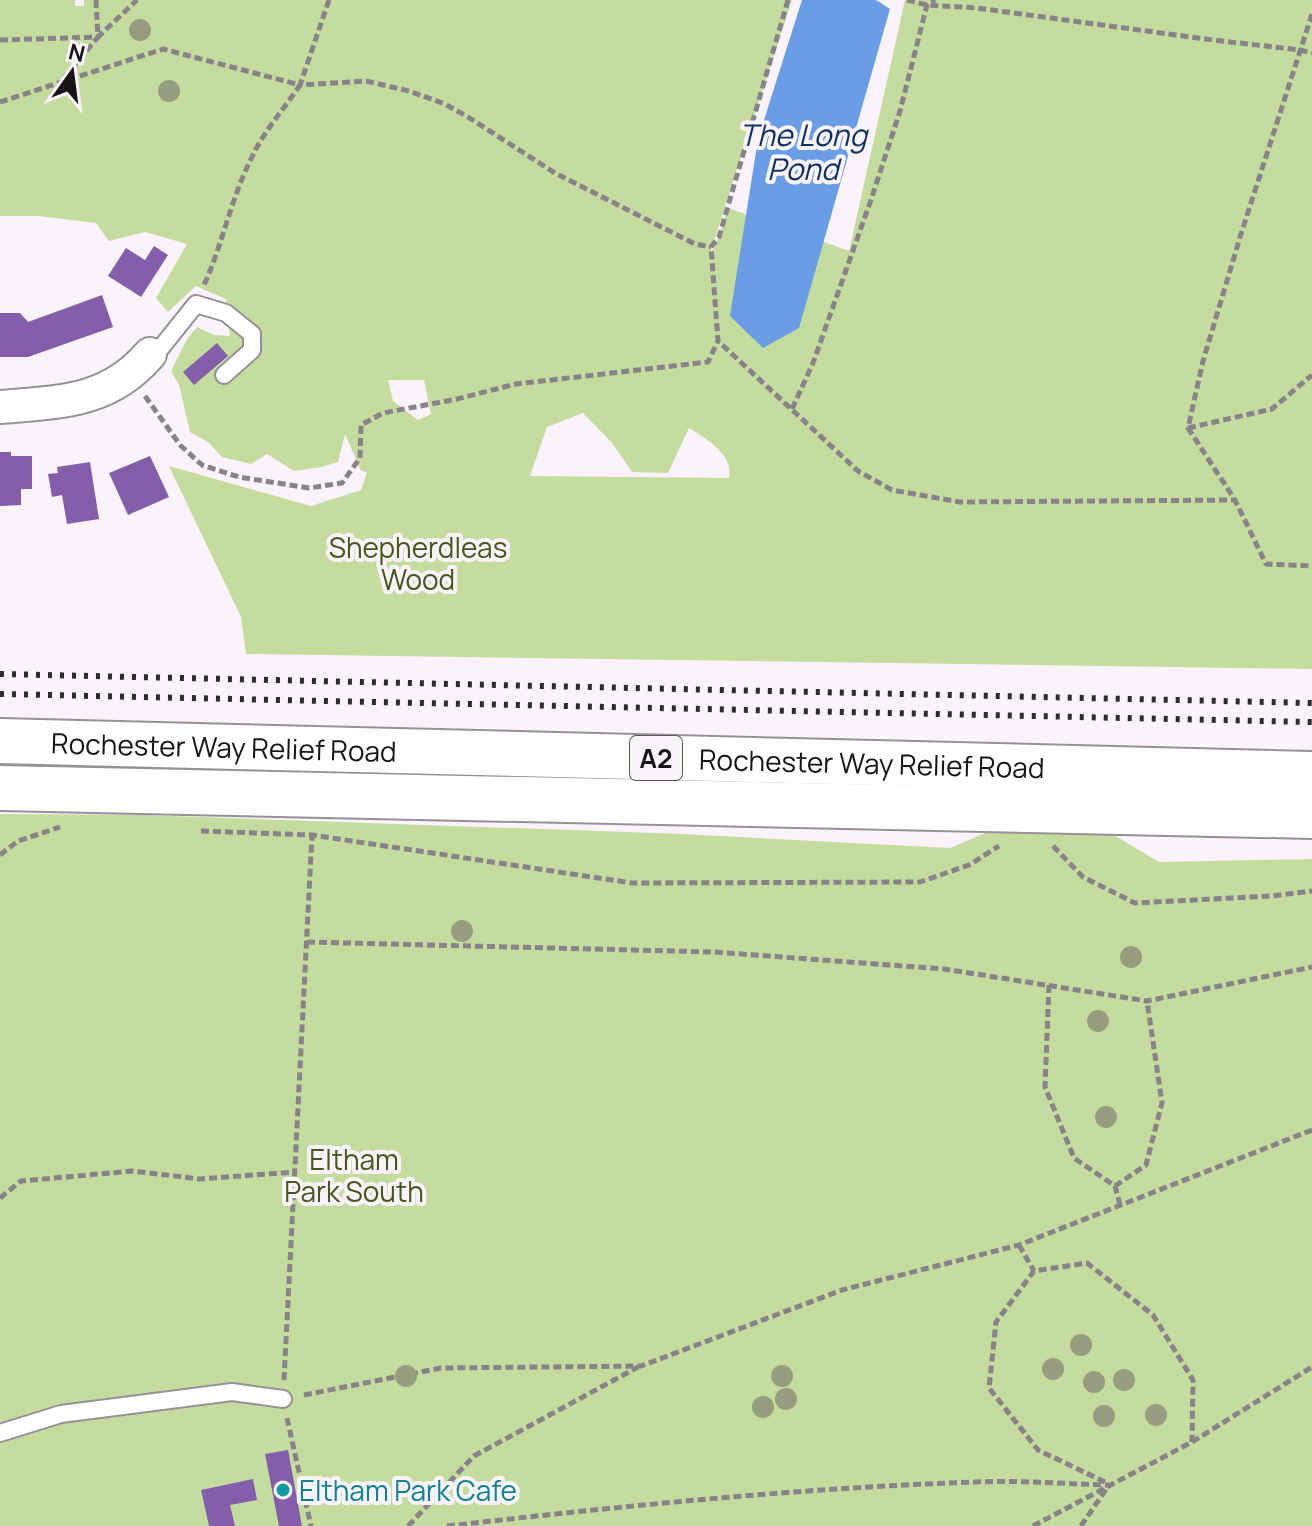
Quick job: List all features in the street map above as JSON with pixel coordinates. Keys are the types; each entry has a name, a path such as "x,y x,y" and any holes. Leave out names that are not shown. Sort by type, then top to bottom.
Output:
{"highway":[{"name":"Rochester Way Relief Road","path":"0,741 1312,774"},
{"name":"Rochester Way Relief Road","path":"0,788 1312,816"}],"street":[{"path":"0,407 64,402 97,392 140,364"}],"lane":[{"path":"140,364 160,349 196,304 226,313 252,334 252,350 224,375"},
{"path":"0,1433 61,1414 232,1392 283,1399"}],"path":[{"path":"96,0 98,37"},
{"path":"62,80 98,37 137,0"},
{"path":"196,304 215,261 236,192 253,155 300,85 329,0"},
{"path":"140,364 180,445 202,465 239,477 309,488 342,483 360,458 361,425 383,413 516,384 708,362 718,341 711,247 719,237 788,0"},
{"path":"907,0 1312,53"},
{"path":"792,409 813,363 872,197 900,111 927,5 935,0"},
{"path":"1312,14 1203,361 1188,428 1235,500 1266,564 1312,566"},
{"path":"0,40 98,37"},
{"path":"0,102 163,49 300,85 366,81 409,91 445,104 555,173 695,244 711,247"},
{"path":"718,341 858,471 892,490 960,502 1235,500"},
{"path":"1188,428 1272,409 1312,375"},
{"path":"0,855 18,841 65,825"},
{"path":"200,831 312,835 632,883 920,882 969,865 1004,843"},
{"path":"311,1526 283,1399 312,835"},
{"path":"1047,840 1083,877 1135,903 1312,891"},
{"path":"307,942 714,952 944,969 1147,1001 1312,967"},
{"path":"1049,985 1045,1087 1074,1158 1115,1186 1120,1205"},
{"path":"1115,1186 1146,1165 1162,1103 1147,1001"},
{"path":"408,1526 474,1456 641,1366 842,1290 1019,1245 1312,1130"},
{"path":"0,1198 21,1181 132,1171 200,1179 294,1172"},
{"path":"1019,1245 1034,1271"},
{"path":"1109,1485 1038,1450 989,1388 996,1322 1034,1271 1087,1263 1153,1315 1193,1380 1192,1442"},
{"path":"283,1399 441,1368 641,1366"},
{"path":"1033,1526 1192,1442 1312,1367"},
{"path":"447,1526 785,1493 978,1481 1109,1485"},
{"path":"1081,1526 1109,1485"}],"green space":[{"name":"Shepherdleas Wood","path":"0,0 75,0 75,6 84,6 84,0 792,0 710,253 715,247 728,208 849,251 905,0 1312,0 1312,669 246,654 241,617 169,466 311,506 361,490 367,472 361,471 345,434 338,462 294,471 267,454 251,464 222,457 208,442 190,432 179,385 171,371 187,339 197,327 214,335 230,336 226,299 196,286 168,312 156,298 187,244 145,232 109,241 96,223 39,216 0,216","holes":["388,380 424,380 431,414 418,420 393,401","583,413 612,443 632,472 668,473 689,428 723,455 729,478 530,476 547,427"]},
{"name":"Eltham Park South","path":"0,814 141,815 683,834 950,848 990,831 1112,834 1159,862 1312,859 1312,1526 0,1526"}],"water":[{"name":"The Long Pond","path":"802,0 876,0 890,9 799,328 763,348 730,316 758,139"}],"building":[{"path":"154,246 168,255 141,297 108,276 126,248 145,260"},
{"path":"102,295 113,327 28,357 0,357 0,313 20,313 28,322"},
{"path":"217,343 228,356 194,385 183,372"},
{"path":"0,452 11,452 11,456 32,456 32,489 21,489 21,505 0,506"},
{"path":"150,456 169,497 128,515 109,473"},
{"path":"90,462 99,519 67,524 62,495 52,497 48,474 58,473 57,467"},
{"name":"Eltham Park Cafe","path":"288,1450 302,1526 279,1526 265,1454"},
{"name":"Eltham Park Cafe","path":"253,1479 257,1500 230,1505 235,1526 209,1526 201,1490"}],"railway":[{"path":"0,674 1312,703"},
{"path":"0,694 1312,722"}],"place":[{"name":"Eltham Park Cafe","path":"283,1490"}]}
